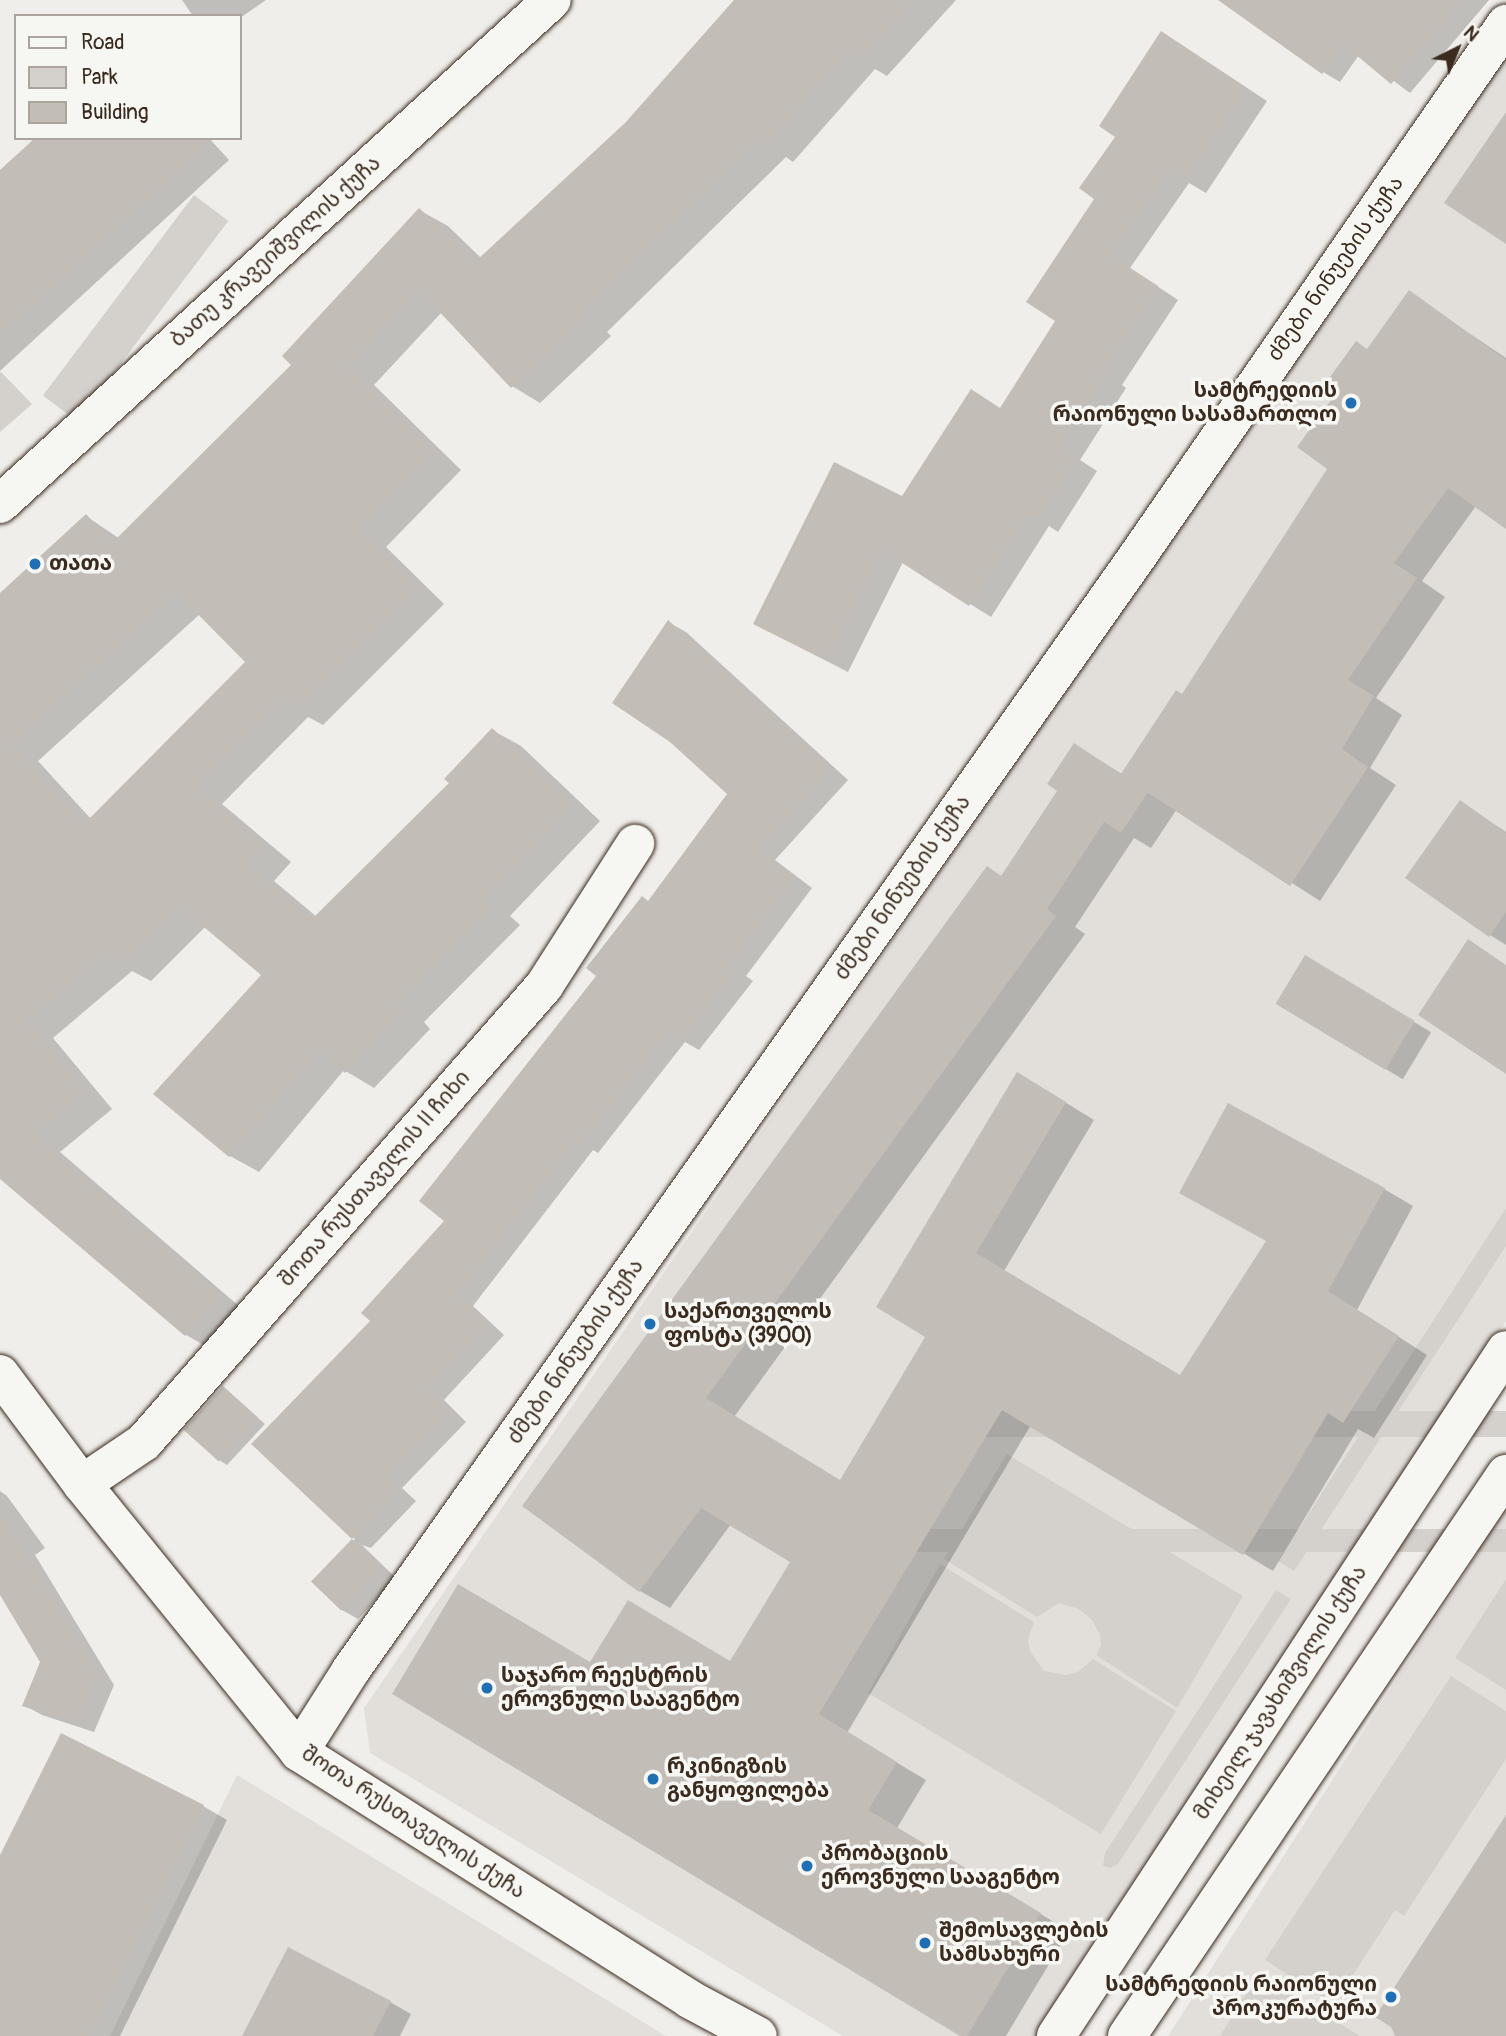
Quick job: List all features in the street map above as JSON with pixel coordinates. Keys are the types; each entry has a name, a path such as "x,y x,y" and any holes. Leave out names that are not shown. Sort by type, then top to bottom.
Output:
{"street":[{"name":"ბათუ კრავეიშვილის ქუჩა","path":"0,504 552,0"},
{"name":"ძმები ნინუების ქუჩა","path":"299,1752 351,1670 1131,565 1506,24"},
{"name":"შოთა რუსთაველის II ჩიხი","path":"82,1484 144,1442 544,986 635,844"},
{"name":"მიხეილ ჯავახიშვილის ქუჩა","path":"1056,2036 1506,1350"},
{"name":"შოთა რუსთაველის ქუჩა","path":"0,1374 82,1484 299,1752 689,1998 758,2036"},
{"path":"1127,2036 1506,1474"}],"shaded area":[{"path":"1506,50 1506,1321 1039,2036 843,2036 370,1753 364,1708"},
{"path":"1506,1509 1506,2036 1168,2036"},
{"path":"237,1775 666,2036 110,2036"}],"green space":[{"path":"194,195 228,221 77,421 43,395"},
{"path":"0,373 32,404 0,432"},
{"path":"1506,1208 1506,1246 1294,1571 1278,1561"},
{"path":"924,1411 1506,1411 1506,1437 924,1437"},
{"path":"1007,1454 1243,1596 1177,1708 1096,1655 1101,1645 1100,1635 1092,1620 1079,1609 1059,1603 1037,1617 944,1559"},
{"path":"902,1529 1506,1529 1506,1552 902,1552"},
{"path":"940,1564 1034,1622 1028,1640 1030,1651 1044,1671 1066,1675 1078,1672 1093,1659 1176,1711 1101,1834 868,1693"},
{"path":"1506,1579 1506,1690 1455,1658"},
{"path":"1276,1590 1291,1599 1118,1864 1110,1868 1103,1866 1105,1853"},
{"path":"1451,1676 1506,1711 1506,1759 1404,1916 1395,1910 1334,2004 1265,1960"},
{"path":"1259,1973 1360,2036 1220,2036"}],"building":[{"path":"734,0 913,0 858,61 848,52 764,147 757,141 580,314 584,319 511,388 419,290 347,368 434,453 359,529 417,587 294,710 282,699 195,786 264,845 247,864 312,919 449,783 444,779 492,728 573,804 483,898 492,908 396,1005 403,1011 345,1073 319,1049 229,1157 153,1094 261,975 180,907 121,966 107,952 26,1021 85,1092 33,1135 220,1295 185,1336 0,1179 0,593 86,514 112,543 291,365 282,356 419,208 476,261 625,123","holes":["177,593 245,662 84,824 11,744"]},
{"path":"1218,0 1463,0 1391,84 1343,44 1322,74"},
{"path":"1161,31 1247,88 1184,182 1168,172 1110,255 1158,286 1102,372 1106,374 1060,447 1077,458 1037,521 1027,515 969,606 882,550 827,661 753,624 834,462 902,496 971,389 1000,408 1055,321 1026,302 1094,199 1079,188 1115,137 1099,126"},
{"path":"1506,112 1506,244 1444,203"},
{"path":"33,140 212,140 0,335 0,170"},
{"path":"1409,290 1506,360 1506,529 1448,488 1394,563 1417,578 1348,680 1374,696 1342,749 1368,767 1290,886 1148,793 1121,833 1104,822 1047,909 1056,916 706,1398 840,1480 925,1337 876,1307 1017,1072 1066,1102 976,1253 1180,1375 1266,1241 1179,1193 1228,1103 1385,1188 1328,1291 1399,1336 1343,1423 1328,1413 1243,1555 1002,1410 819,1714 897,1762 868,1810 1041,1913 967,2036 960,2036 392,1694 458,1584 590,1662 628,1600 730,1661 790,1562 701,1508 639,1592 522,1506 987,866 1001,876 1057,791 1047,784 1074,743 1121,774 1176,690 1182,694 1327,469 1297,447 1334,396 1322,388 1356,341 1367,349"},
{"path":"668,620 831,769 758,849 795,876 729,965 736,970 680,1042 668,1032 580,1144 575,1141 457,1295 487,1323 427,1389 450,1411 386,1477 399,1490 352,1539 251,1444 370,1321 361,1313 444,1221 419,1201 596,976 586,968 642,896 648,901 727,794 670,742 612,703"},
{"path":"1460,800 1506,833 1506,912 1489,937 1405,878"},
{"path":"1468,939 1506,965 1506,1074 1418,1015"},
{"path":"1305,955 1415,1021 1385,1070 1276,1004"},
{"path":"223,1386 258,1417 218,1461 184,1430"},
{"path":"0,1513 97,1674 76,1723 22,1706 40,1662 0,1595"},
{"path":"352,1539 382,1568 341,1611 311,1581"},
{"path":"61,1733 204,1805 89,2036 0,2036 0,1855"},
{"path":"1506,1815 1506,2036 1395,2036 1391,2027 1375,2017"},
{"path":"288,1947 391,2001 373,2036 242,2036"}],"place":[{"name":"სამტრედიის რაიონული სასამართლო","path":"1351,403"},
{"name":"თათა","path":"35,564"},
{"name":"საქართველოს ფოსტა (3900)","path":"650,1324"},
{"name":"საჯარო რეესტრის ეროვნული სააგენტო","path":"487,1688"},
{"name":"რკინიგზის განყოფილება","path":"653,1779"},
{"name":"პრობაციის ეროვნული სააგენტო","path":"807,1866"},
{"name":"შემოსავლების სამსახური","path":"925,1943"},
{"name":"სამტრედიის რაიონული პროკურატურა","path":"1391,1997"}]}
